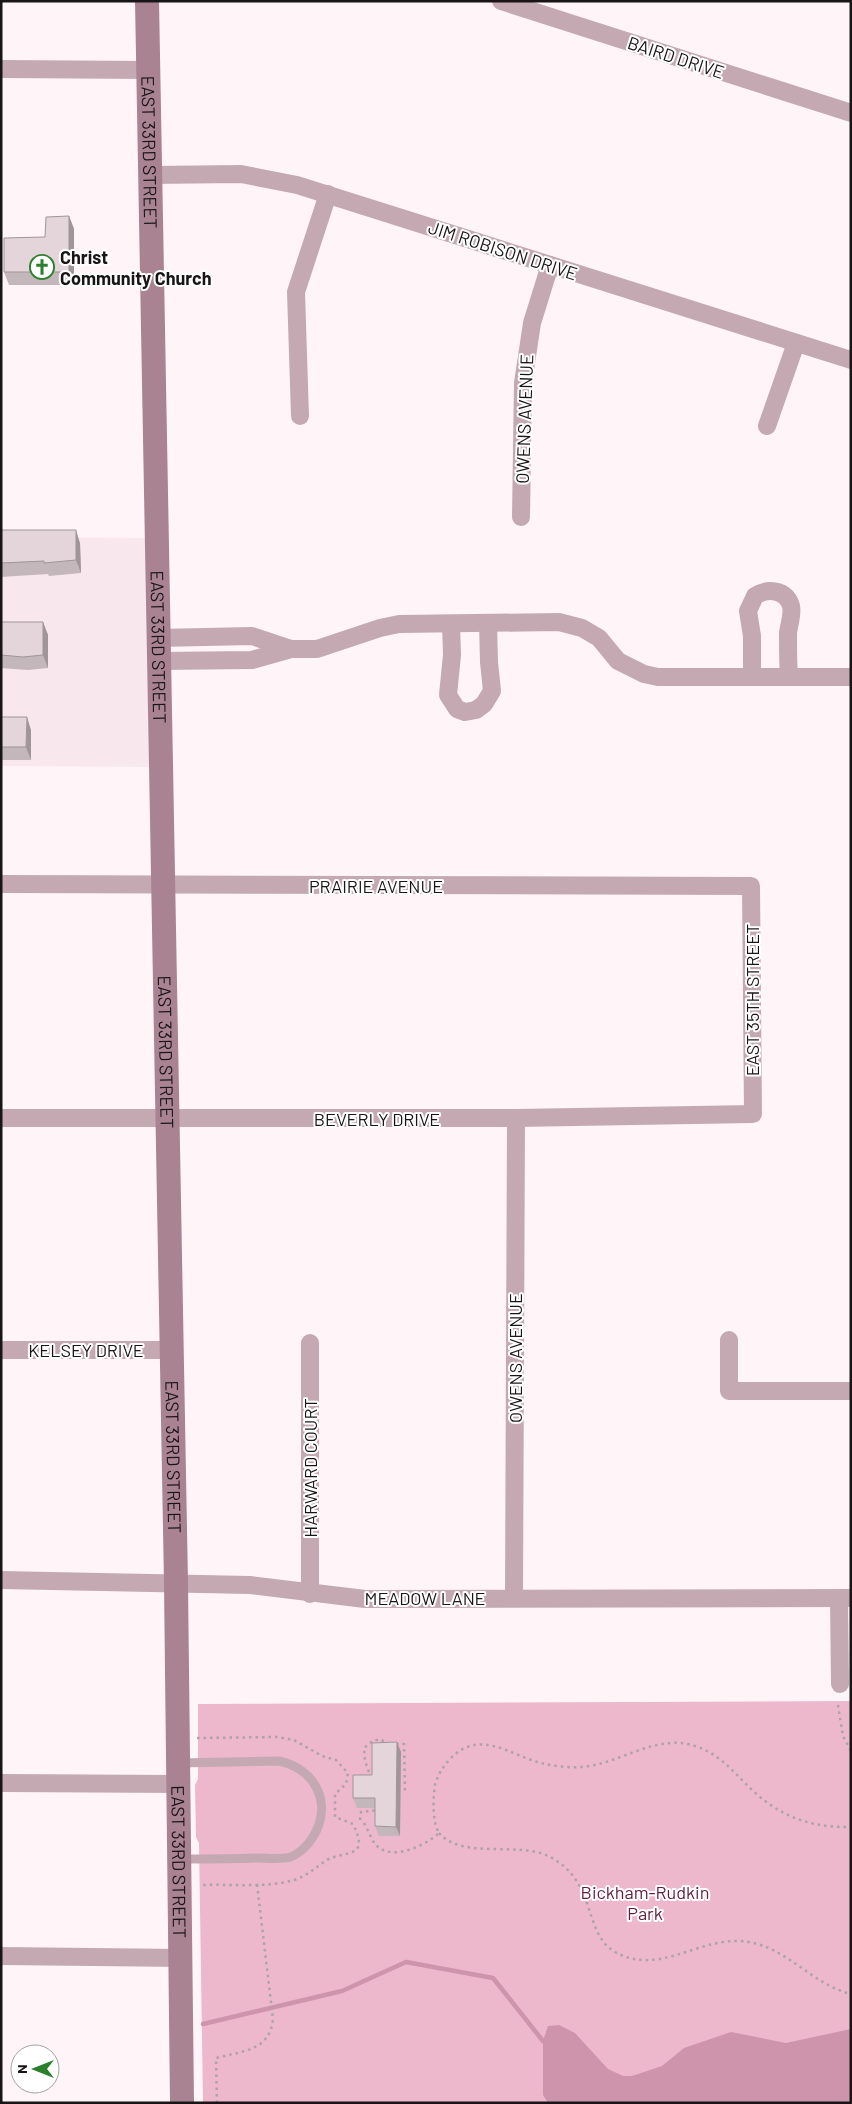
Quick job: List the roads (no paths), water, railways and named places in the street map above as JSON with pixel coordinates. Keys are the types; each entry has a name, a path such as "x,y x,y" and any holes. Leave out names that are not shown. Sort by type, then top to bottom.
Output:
{"street":[{"name":"EAST 33RD STREET","path":"147,1 176,1583 182,1958 182,2103"},
{"name":"BAIRD DRIVE","path":"501,1 851,113"},
{"path":"1,69 148,70"},
{"name":"JIM ROBISON DRIVE","path":"149,176 241,174 271,179 328,194 851,360"},
{"path":"300,416 296,292 328,194"},
{"name":"OWENS AVENUE","path":"521,517 522,383 532,323 550,266"},
{"path":"767,426 796,343"},
{"path":"752,677 752,636 748,611 755,596 768,590 781,593 789,601 791,608 788,632 788,677"},
{"path":"159,649 252,660 291,649 317,649 380,628 400,624 559,622 582,628 599,638 618,661 644,674 674,678 851,677"},
{"path":"451,624 452,655 448,695 457,709 466,712 476,710 484,704 492,691 488,623"},
{"path":"243,636 243,660"},
{"path":"159,649 243,636 252,636 291,649"},
{"name":"PRAIRIE AVENUE","path":"1,884 164,886 751,886"},
{"name":"EAST 35TH STREET","path":"751,886 752,1114"},
{"name":"BEVERLY DRIVE","path":"1,1118 516,1118 752,1114"},
{"name":"OWENS AVENUE","path":"514,1598 516,1118"},
{"path":"729,1340 729,1391 851,1391"},
{"name":"HARWARD COURT","path":"310,1343 310,1594"},
{"name":"KELSEY DRIVE","path":"1,1350 172,1350"},
{"name":"MEADOW LANE","path":"1,1580 250,1585 310,1594 365,1599 845,1598"},
{"path":"840,1684 845,1598"},
{"path":"1,1783 178,1774"},
{"path":"1,1956 182,1958"}],"lane":[{"path":"178,1774 279,1761 289,1764 308,1775 314,1782 321,1802 318,1829 309,1843 288,1858 180,1859"}],"waterway":[{"path":"203,2024 342,1991 406,1962 493,1978 543,2041"}],"place":[{"name":"Christ Community Church","path":"42,267"}],"park label":[{"name":"Bickham-Rudkin Park","path":"645,1902"}]}
